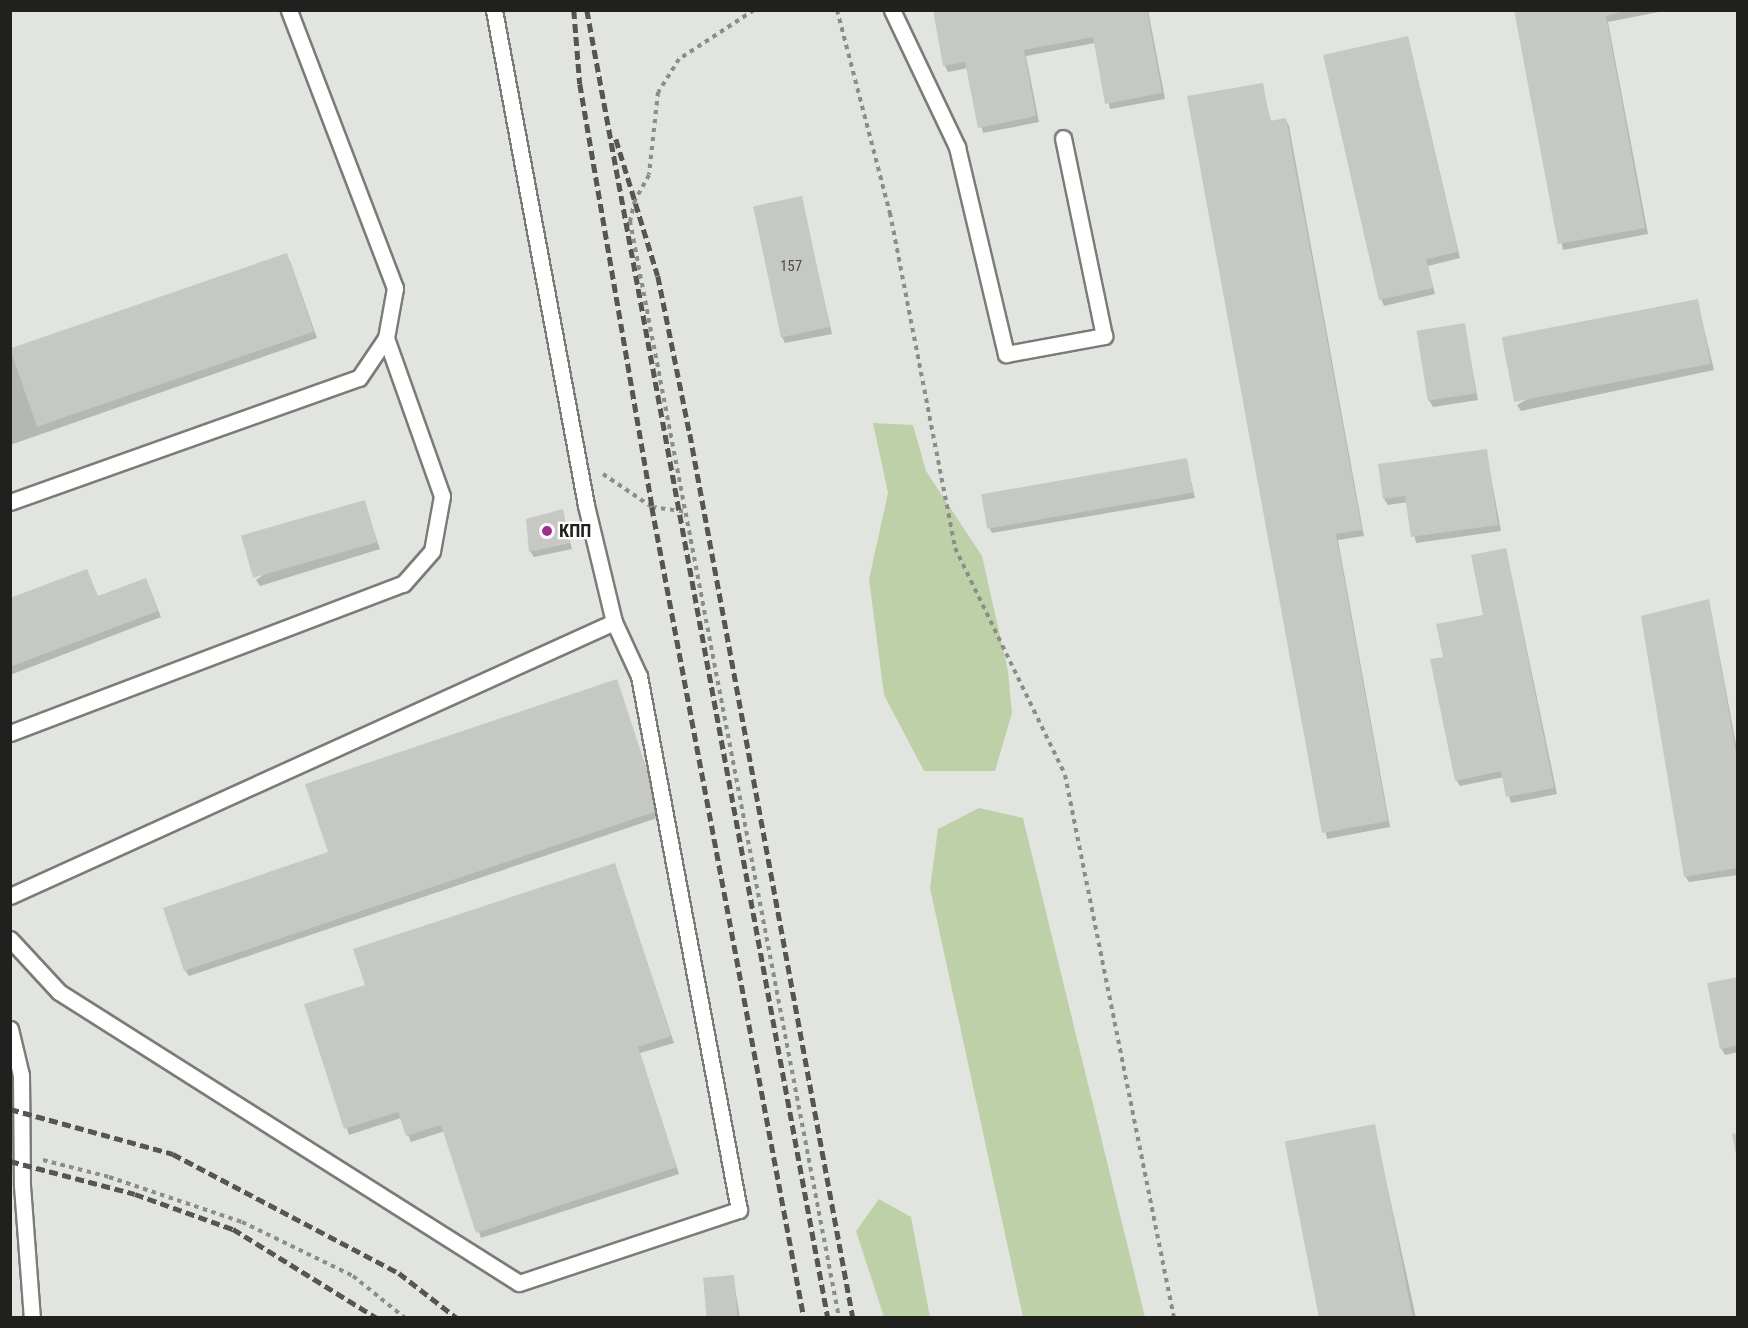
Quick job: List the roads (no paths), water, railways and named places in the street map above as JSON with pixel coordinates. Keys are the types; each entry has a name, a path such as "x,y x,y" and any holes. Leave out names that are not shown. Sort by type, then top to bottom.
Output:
{"lane":[{"path":"10,502 359,378 386,338 395,288 289,10"},
{"path":"10,939 59,993 519,1283 739,1210 639,676 614,622 577,457 494,10"},
{"path":"892,10 957,147 1006,354 1104,336 1063,138"},
{"path":"10,733 403,584 432,551 442,496 386,338"},
{"path":"10,896 614,622"},
{"path":"10,1029 21,1075 21,1154 32,1317"}],"railway":[{"path":"574,10 580,84 652,507 804,1318"},
{"path":"587,10 828,1318"},
{"path":"616,139 658,276 690,434 853,1318"},
{"path":"10,1109 173,1154 399,1273 457,1318"},
{"path":"10,1161 135,1194 233,1229 377,1318"}],"place":[{"name":"КПП","path":"547,531"}]}
